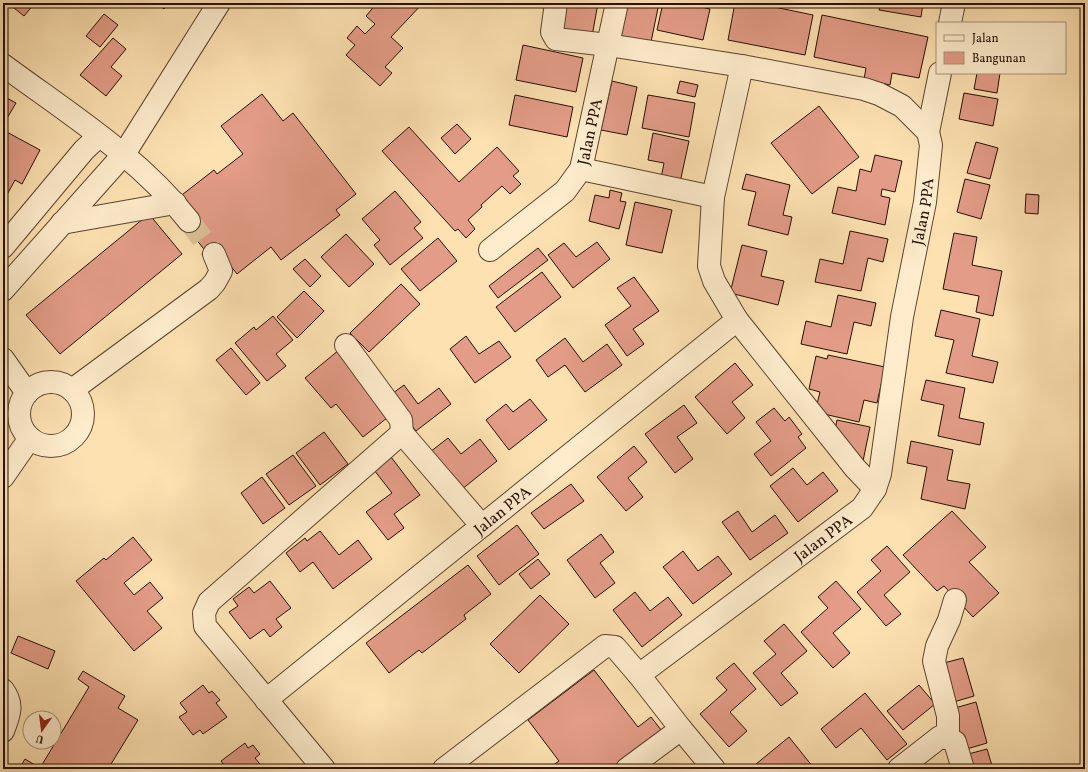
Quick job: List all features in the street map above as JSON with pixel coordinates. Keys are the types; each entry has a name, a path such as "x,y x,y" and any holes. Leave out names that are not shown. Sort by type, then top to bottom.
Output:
{"street":[{"path":"3,290 124,154 219,3"},
{"path":"556,3 552,32 556,39 608,45 742,66 864,89 879,94 902,106 928,132"},
{"name":"Jalan PPA","path":"490,250 564,191 581,169 617,3"},
{"path":"950,22 954,3"},
{"path":"3,66 124,154 175,203 189,221"},
{"path":"742,66 713,197 709,266 714,281 737,320 855,468 874,489"},
{"name":"Jalan PPA","path":"639,675 862,508 874,489 880,474 902,317 925,202 931,145 928,132 940,74"},
{"path":"3,247 84,150 99,136"},
{"path":"581,169 713,197"},
{"path":"62,223 175,203"},
{"path":"72,390 209,288 215,282 221,271 214,254"},
{"name":"Jalan PPA","path":"266,700 737,320"},
{"path":"346,345 401,420 402,433 482,526"},
{"path":"3,359 27,393"},
{"path":"49,382 62,384 72,390 80,400 84,412 82,425 76,436 66,443 54,446 41,445 30,438 22,428 19,416 21,404 27,393 37,385 49,382"},
{"path":"324,769 205,626 204,613 209,602 402,433"},
{"path":"3,477 30,438"},
{"path":"948,738 948,716 934,661 937,646 949,620 955,600"},
{"path":"444,769 605,646 615,647 714,769"},
{"path":"3,690 8,698 11,710 3,731"},
{"path":"627,769 681,730"},
{"path":"899,769 940,738 948,738 955,742 963,769"}],"building":[{"path":"35,3 24,16 9,4"},
{"path":"157,3 169,3 164,9"},
{"path":"377,3 423,3 391,37 403,48 385,67 392,73 380,86 346,55 355,45 347,38 357,26 365,34 375,24 366,16"},
{"path":"566,3 598,3 591,42 560,37"},
{"path":"628,3 659,3 651,42 621,36"},
{"path":"663,3 685,3 710,9 703,40 657,30"},
{"path":"735,3 755,3 813,15 805,55 728,40"},
{"path":"846,3 863,3 862,6"},
{"path":"881,3 923,3 921,17 879,10"},
{"path":"978,3 999,3 999,7"},
{"path":"104,14 118,25 100,47 86,36"},
{"path":"822,15 928,37 919,78 892,73 890,85 864,79 866,68 814,57"},
{"path":"113,38 126,49 111,67 122,76 106,96 80,75"},
{"path":"523,45 583,58 576,92 516,80"},
{"path":"977,74 1000,74 997,93 974,89"},
{"path":"612,81 637,87 627,135 601,130"},
{"path":"680,81 698,85 695,97 677,93"},
{"path":"964,93 998,99 993,126 959,119"},
{"path":"262,94 283,121 293,113 356,194 336,210 340,215 281,260 271,247 237,274 219,251 210,257 185,225 178,198 214,170 217,174 243,154 221,126"},
{"path":"515,95 573,107 567,137 509,125"},
{"path":"648,95 695,103 689,137 642,128"},
{"path":"3,96 16,103 3,125"},
{"path":"819,106 859,157 812,194 771,143"},
{"path":"457,124 471,139 455,154 441,138"},
{"path":"409,127 459,182 497,147 519,171 513,176 521,184 510,194 502,186 481,205 482,207 468,220 475,229 466,238 458,229 455,231 382,151"},
{"path":"3,130 40,150 22,184 15,180 3,202"},
{"path":"653,133 689,141 679,187 660,183 664,163 648,160"},
{"path":"976,142 998,148 990,179 967,173"},
{"path":"875,155 902,161 895,192 882,189 881,196 890,198 885,225 832,213 838,187 856,191 860,169 871,172"},
{"path":"746,174 790,185 783,215 792,217 788,235 748,225 756,192 742,189"},
{"path":"965,179 990,185 981,219 957,212"},
{"path":"610,190 622,193 620,201 626,202 619,229 589,221 595,195 609,198"},
{"path":"395,191 421,222 414,228 423,238 390,265 374,245 380,240 362,219"},
{"path":"1026,194 1039,195 1038,214 1025,213"},
{"path":"635,202 672,210 662,253 626,245"},
{"path":"149,214 182,254 60,354 26,315"},
{"path":"850,231 888,239 883,262 868,258 861,291 815,282 820,259 843,264"},
{"path":"954,233 977,237 972,265 1002,271 993,316 976,312 979,296 943,289"},
{"path":"346,234 374,264 349,287 321,257"},
{"path":"438,238 457,261 420,291 401,269"},
{"path":"597,242 610,259 573,288 548,255 564,243 576,257"},
{"path":"742,245 767,251 761,276 784,281 778,305 730,293"},
{"path":"538,248 548,260 498,298 489,286"},
{"path":"305,259 321,276 310,287 293,269"},
{"path":"542,272 561,297 515,332 496,307"},
{"path":"634,277 659,311 633,329 644,344 627,356 605,325 631,306 617,288"},
{"path":"401,284 420,304 369,352 350,333"},
{"path":"304,291 324,311 297,338 277,317"},
{"path":"838,295 876,303 871,326 854,322 847,354 801,344 806,321 831,327"},
{"path":"941,310 980,319 972,356 998,362 993,383 946,373 954,340 935,336"},
{"path":"273,316 293,340 276,354 286,366 267,381 235,343 254,327 256,330"},
{"path":"466,336 479,354 499,341 511,357 475,383 450,349"},
{"path":"565,338 583,362 607,344 622,365 585,392 565,365 548,377 536,360"},
{"path":"231,348 260,383 246,395 216,360"},
{"path":"339,350 392,414 363,437 336,404 331,408 305,378"},
{"path":"828,355 885,367 877,403 864,400 859,422 815,412 820,392 809,389 816,356 827,359"},
{"path":"735,363 753,385 732,402 745,418 727,434 695,397"},
{"path":"926,380 965,388 959,418 984,423 980,445 938,436 944,405 921,400"},
{"path":"404,385 418,404 439,388 451,404 416,431 389,396"},
{"path":"530,399 547,420 509,450 486,420 506,404 513,412"},
{"path":"684,405 697,423 677,437 693,459 675,473 645,434"},
{"path":"774,408 785,421 789,417 802,434 798,437 806,448 771,476 754,454 771,441 756,422"},
{"path":"837,420 870,427 862,466 833,439"},
{"path":"324,432 348,464 320,485 296,453"},
{"path":"448,438 461,454 480,439 497,461 461,490 430,452"},
{"path":"911,441 953,450 947,480 970,484 965,509 921,499 927,467 907,463"},
{"path":"634,446 647,462 628,478 643,497 626,511 597,477"},
{"path":"293,455 316,486 289,505 266,474"},
{"path":"391,457 420,495 394,514 404,528 388,540 366,512 392,493 374,470"},
{"path":"793,468 807,485 823,472 838,491 798,522 770,486"},
{"path":"262,477 285,508 263,524 241,493"},
{"path":"571,484 584,501 544,529 531,513"},
{"path":"738,511 752,532 775,515 788,533 750,560 722,522"},
{"path":"952,511 986,547 969,562 999,593 973,617 944,586 937,591 903,555"},
{"path":"517,525 539,554 499,585 477,556"},
{"path":"320,531 339,555 358,540 372,559 333,589 313,562 300,572 286,553 305,538 307,541"},
{"path":"601,534 614,552 600,563 615,583 595,598 567,560"},
{"path":"133,537 152,560 124,583 134,595 150,582 163,598 147,611 162,628 134,651 76,581 104,558 106,560"},
{"path":"887,546 910,572 884,595 901,614 886,626 857,592 881,571 871,560"},
{"path":"683,551 698,571 718,556 732,574 693,604 663,567"},
{"path":"538,559 550,574 531,589 519,574"},
{"path":"468,565 491,594 464,615 466,619 422,653 419,650 389,673 366,643"},
{"path":"270,581 291,608 276,619 282,627 270,637 264,629 250,639 229,612 238,606 233,599 249,587 254,593"},
{"path":"836,581 861,609 833,633 850,653 833,668 801,632 828,608 818,597"},
{"path":"635,592 650,611 668,597 682,615 642,647 613,610"},
{"path":"540,595 569,624 519,673 490,644"},
{"path":"784,624 807,651 781,673 798,693 781,706 753,673 776,654 764,641"},
{"path":"18,636 55,651 48,669 11,653"},
{"path":"963,658 974,696 947,704 936,665"},
{"path":"734,663 756,689 730,712 747,731 729,747 700,714 727,690 716,678"},
{"path":"594,670 638,727 651,717 665,735 645,747 616,769 548,769 559,761 528,720"},
{"path":"83,671 125,696 118,708 138,720 108,769 19,769 25,759 40,768 51,750 62,750 62,732 89,687 78,679"},
{"path":"203,685 209,693 212,691 220,700 216,703 227,717 203,734 200,730 193,735 179,717 187,712 180,703"},
{"path":"919,685 935,704 903,730 887,711"},
{"path":"865,693 907,744 887,760 861,728 836,748 821,729"},
{"path":"976,702 987,743 960,751 948,710"},
{"path":"789,737 813,767 810,769 750,769"},
{"path":"245,743 248,748 253,745 260,754 255,758 264,769 227,769 221,761"},
{"path":"987,749 993,769 964,769 961,756"}],"tunnel":[{"path":"189,221 214,254"}]}
